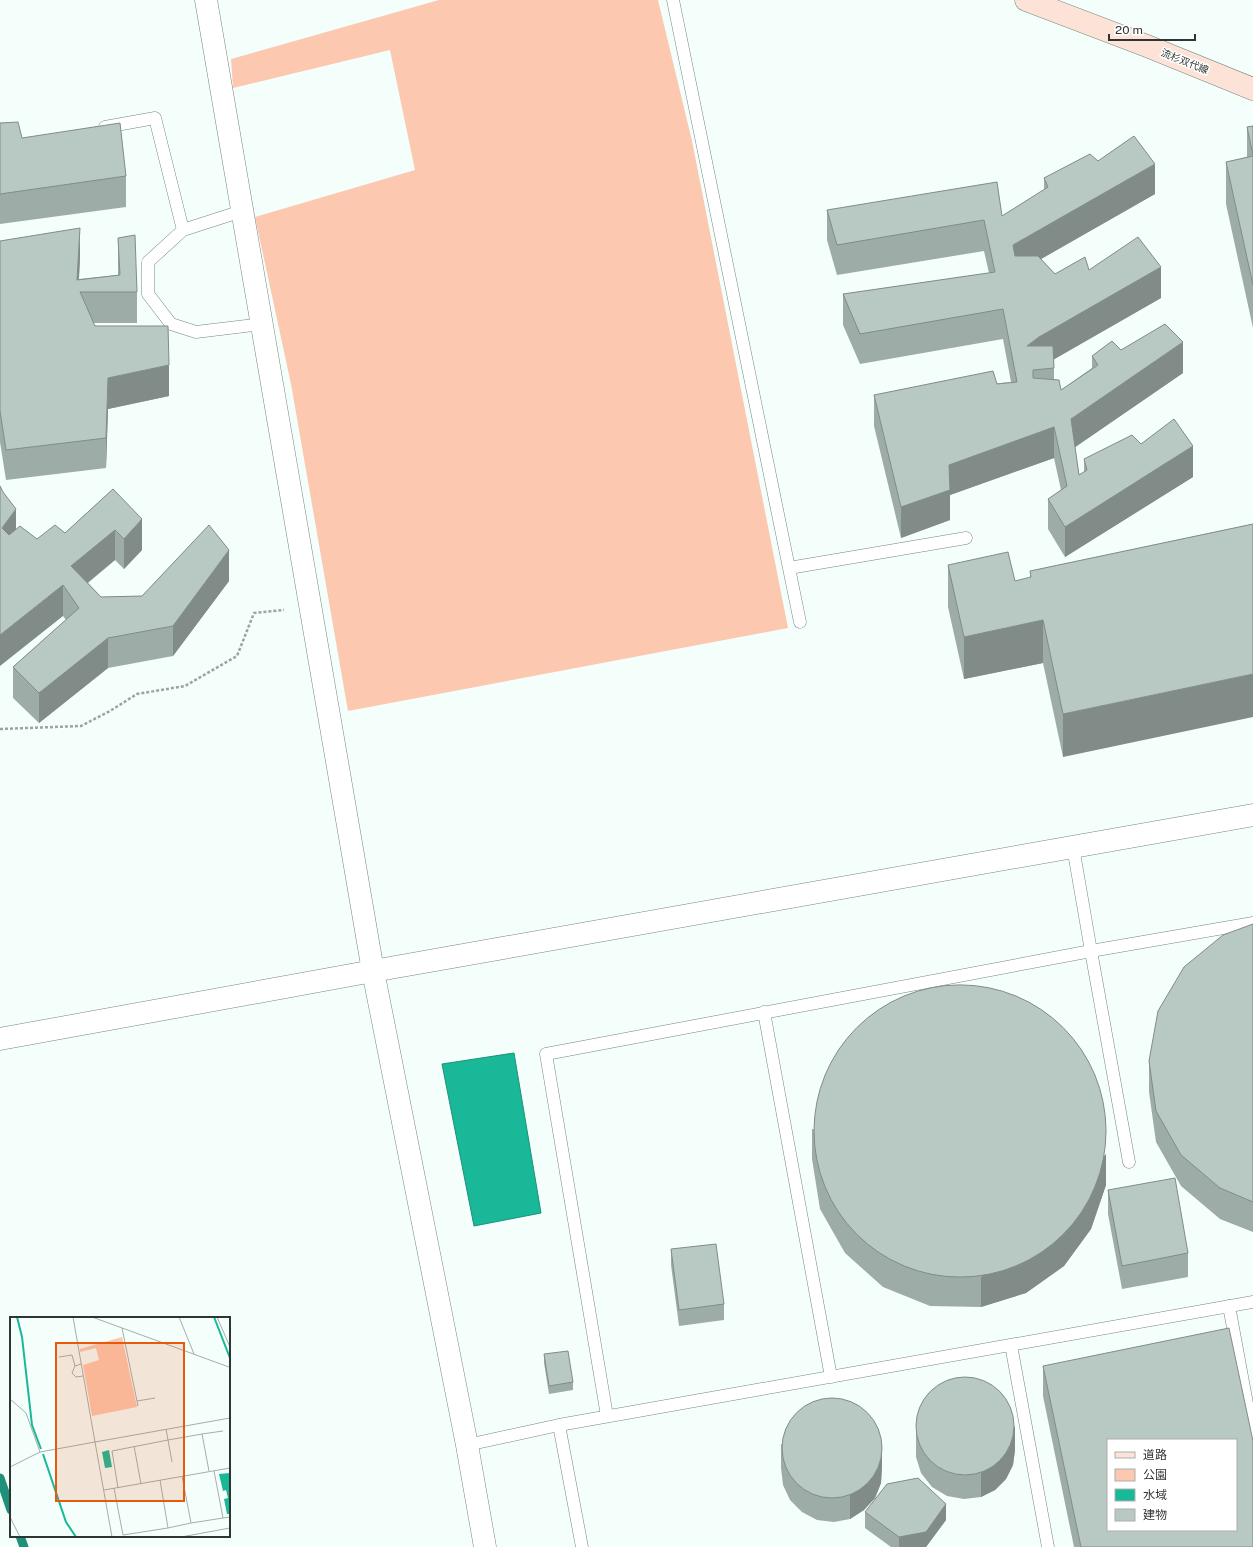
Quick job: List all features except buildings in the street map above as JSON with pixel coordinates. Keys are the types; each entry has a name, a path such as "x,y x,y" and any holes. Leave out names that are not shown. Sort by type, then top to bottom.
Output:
{"main road":[{"name":"流杉双代線","path":"1026,0 1147,46 1253,89"}],"street":[{"path":"206,0 373,971 467,1445 485,1547"},
{"path":"0,1038 1253,815"}],"lane":[{"path":"673,0 800,622"},
{"path":"95,128 155,118 183,230"},
{"path":"242,211 183,230 148,262 148,294 171,324 196,332 262,324"},
{"path":"789,568 966,538"},
{"path":"1073,847 1130,1162"},
{"path":"607,1416 546,1054 1091,951 1253,923"},
{"path":"764,1012 831,1377"},
{"path":"467,1445 607,1416 1253,1302"},
{"path":"1228,1306 1253,1436"},
{"path":"1011,1345 1048,1547"},
{"path":"559,1425 582,1547"}],"path":[{"path":"0,729 81,726 138,694 185,686 236,656 254,613 310,607"}],"green space":[{"path":"439,0 658,0 692,141 788,628 348,711 291,384 255,217 415,170 390,50 233,88 231,59"}],"water":[{"path":"514,1053 541,1213 474,1226 442,1064"}],"waterway":[{"path":"0,1478 10,1507"},
{"path":"20,1537 24,1547"}]}
